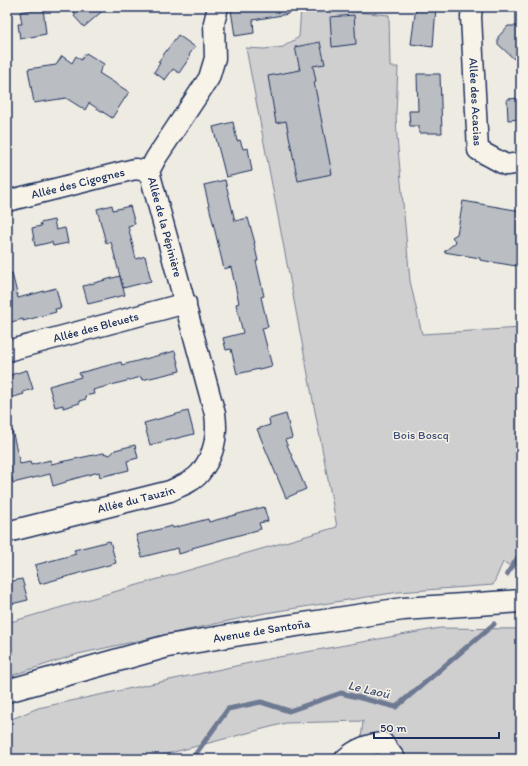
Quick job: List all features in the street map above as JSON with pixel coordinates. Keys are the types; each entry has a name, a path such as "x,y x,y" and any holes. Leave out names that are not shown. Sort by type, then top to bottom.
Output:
{"main road":[{"name":"Avenue de Santoña","path":"7,691 168,646 402,609 521,600"}],"street":[{"name":"Allée de la Pépinière","path":"215,414 150,171 156,158 209,78 215,58 214,23 218,7"},
{"name":"Allée des Acacias","path":"472,7 471,17 478,150 506,165 521,163"},
{"name":"Allée des Cigognes","path":"7,201 135,169 150,171"},
{"name":"Allée des Bleuets","path":"7,350 186,303"},
{"name":"Allée du Tauzin","path":"7,532 170,491 188,483 200,474 212,453 217,429 215,414"},
{"path":"345,759 352,752 365,746 383,743 395,759"}],"green space":[{"name":"Bois Boscq","path":"301,7 389,15 390,67 398,67 396,114 397,137 410,281 422,334 521,328 521,571 503,562 493,585 399,592 265,613 78,654 7,677 7,623 337,527 246,48 264,49 283,47 299,37"},
{"path":"440,628 521,629 521,759 359,759 363,721 286,723 147,759 7,759 7,721 38,708 273,658"}],"building":[{"path":"70,7 107,7 84,27 74,16 76,14"},
{"path":"248,7 288,7 288,14 253,20 254,33 235,36 231,10"},
{"path":"416,7 436,7 433,47 411,44"},
{"path":"43,8 46,34 20,39 18,24 22,24 20,12"},
{"path":"354,15 356,44 332,47 330,17"},
{"path":"508,26 521,26 521,51 514,59 498,44 498,37"},
{"path":"178,35 195,47 179,73 173,69 165,80 154,72 160,63 158,62"},
{"path":"320,42 325,64 313,66 316,81 314,82 332,174 298,181 286,121 276,123 268,76 300,70 295,47"},
{"path":"86,53 104,64 99,73 129,92 112,118 89,103 85,110 66,98 34,103 28,69 56,65 62,56 72,63 76,56 81,60"},
{"path":"417,74 440,74 442,133 419,133 419,126 410,126 409,111 418,111"},
{"path":"521,98 521,119 508,120 507,99"},
{"path":"233,122 237,141 240,140 243,149 248,148 252,171 226,177 213,127"},
{"path":"225,180 235,221 248,218 255,243 258,261 256,261 264,296 261,297 268,327 262,328 272,366 237,374 231,349 226,350 223,338 243,333 236,304 239,303 231,267 224,269 204,185"},
{"path":"463,201 521,211 521,265 516,264 516,266 480,260 480,258 444,252 456,242 452,237 457,234"},
{"path":"112,205 113,210 130,206 135,224 128,226 136,259 145,256 151,281 123,288 111,242 106,243 97,209"},
{"path":"54,220 56,230 65,228 68,243 53,246 52,242 35,246 32,228 41,226 40,223"},
{"path":"12,273 18,298 56,288 61,308 55,309 56,312 23,321 23,319 7,323 7,274"},
{"path":"120,276 125,295 88,304 83,286"},
{"path":"175,351 180,371 142,380 141,377 93,390 94,394 85,396 86,399 79,401 80,403 63,408 63,405 55,407 49,386 81,377 79,373 121,362 122,365"},
{"path":"27,370 33,389 23,392 24,394 7,399 7,376"},
{"path":"188,411 194,434 150,445 144,423"},
{"path":"286,414 292,438 285,440 306,489 286,498 257,429 270,425 269,419"},
{"path":"12,430 20,464 30,462 31,465 50,460 51,464 103,453 110,455 115,450 135,445 138,458 127,461 129,470 100,477 99,472 53,486 50,474 13,483 12,478 7,479 7,431"},
{"path":"264,507 268,521 259,523 261,529 192,548 192,550 179,554 178,548 142,557 136,535 208,519 209,522"},
{"path":"110,541 116,563 40,584 35,565 76,554 74,550"},
{"path":"22,579 28,600 7,605 7,584 9,584 9,582"}],"waterway":[{"name":"Le Laoü","path":"507,574 521,553"},
{"name":"Le Laoü","path":"192,759 228,709 261,702 289,711 341,693 396,707 494,624"}]}
